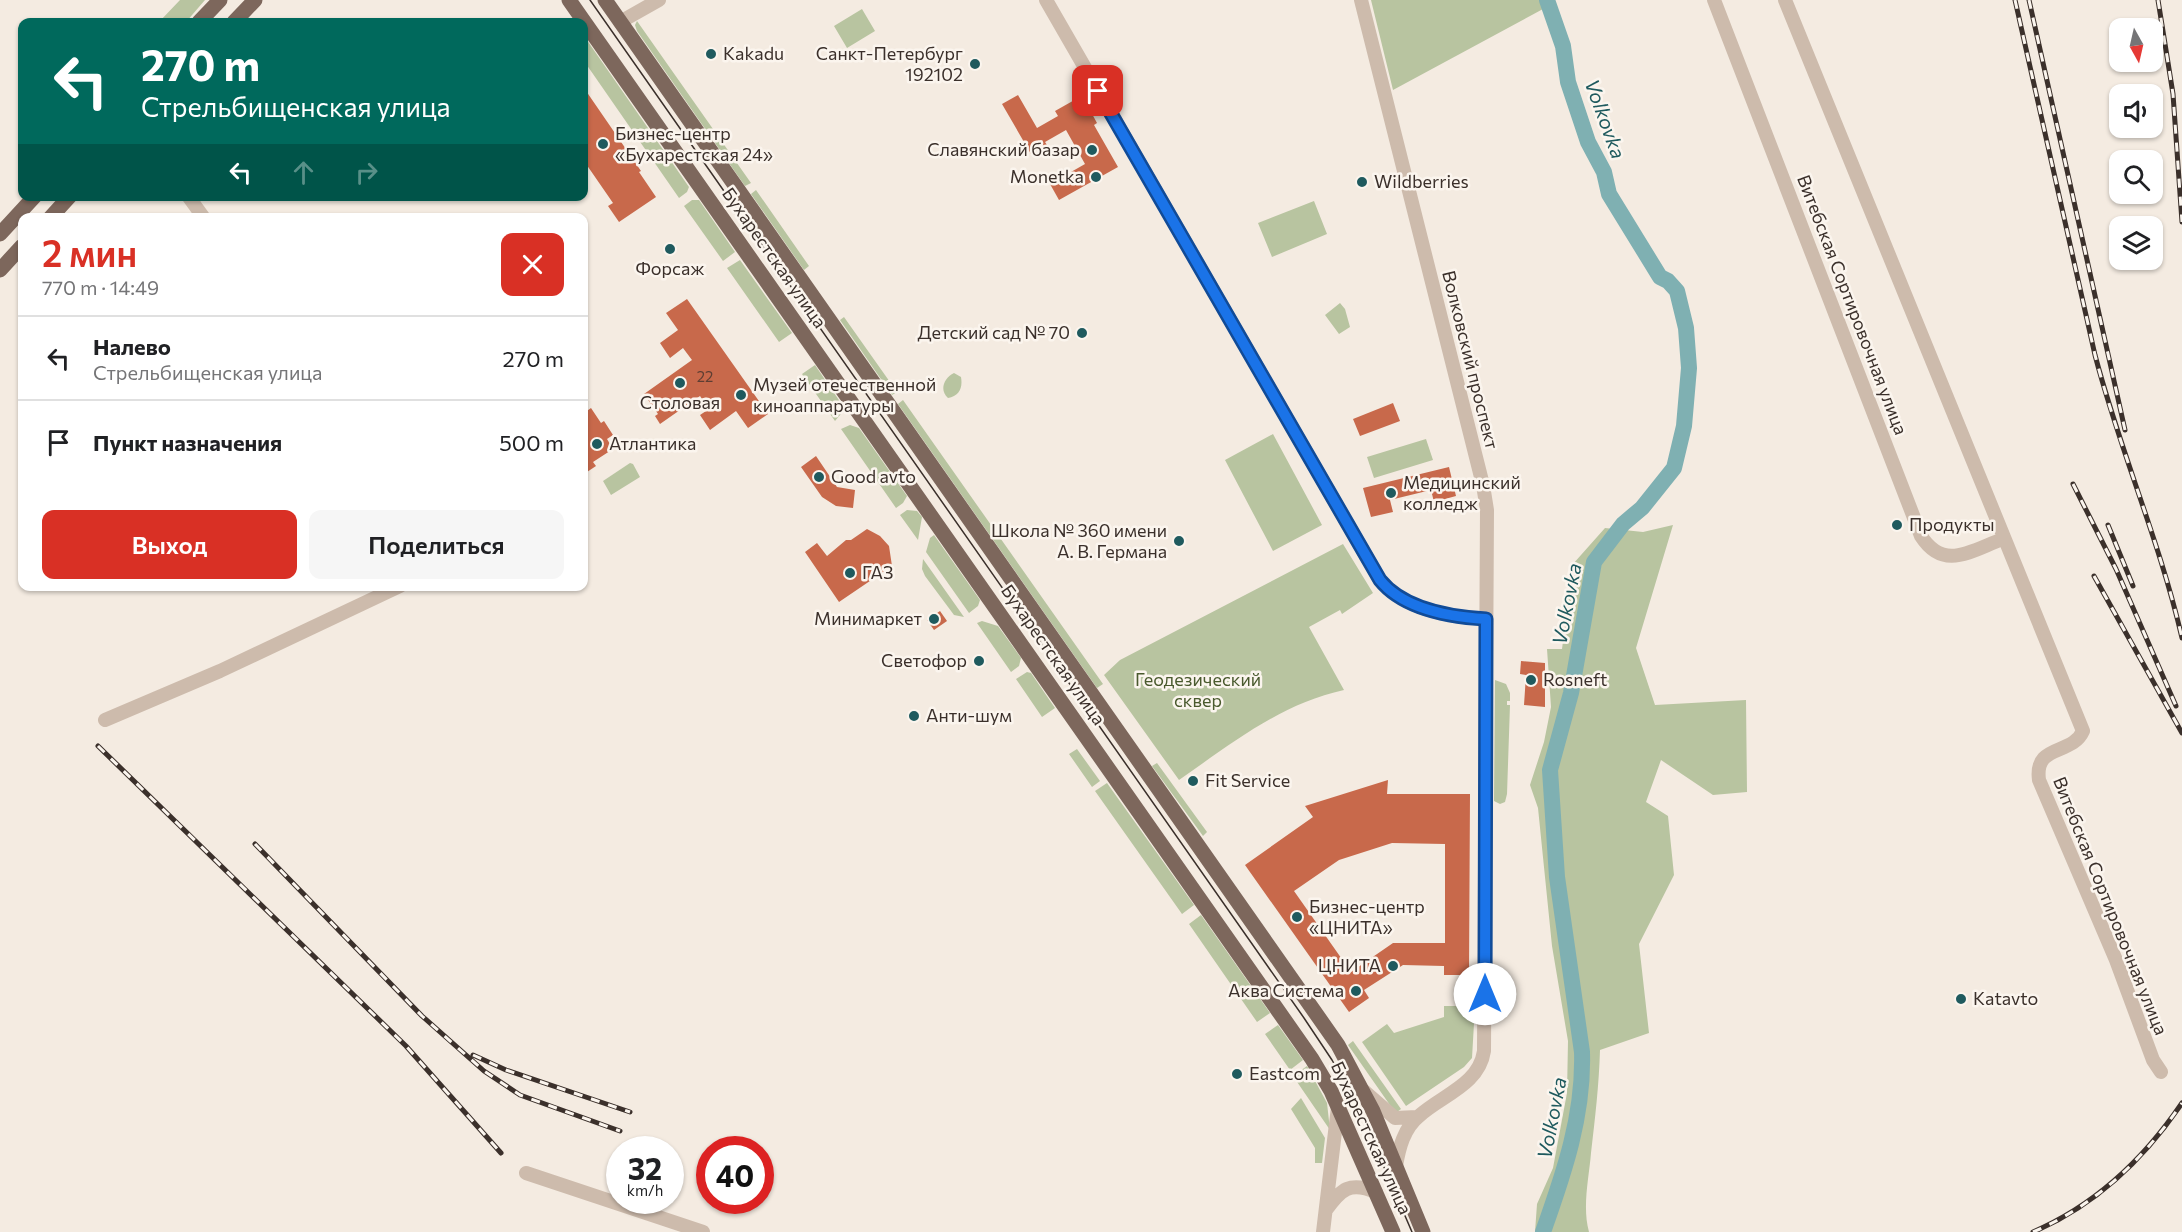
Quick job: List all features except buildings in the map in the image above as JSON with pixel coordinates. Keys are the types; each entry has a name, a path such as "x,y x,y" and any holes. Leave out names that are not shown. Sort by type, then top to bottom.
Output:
{"main road":[{"path":"203,18 220,0"},
{"path":"238,18 255,0"},
{"name":"Бухарестская улица","path":"569,0 582,18"},
{"name":"Бухарестская улица","path":"605,0 1338,1045 1363,1089 1423,1232"},
{"name":"Бухарестская улица","path":"588,27 1320,1071 1393,1232"},
{"path":"646,109 669,93"},
{"path":"19,213 30,201"},
{"path":"55,213 65,201"},
{"path":"2,232 18,215"},
{"path":"2,232 12,230 18,237"},
{"path":"0,270 18,251"}],"street":[{"path":"621,22 659,0"},
{"path":"1046,0 1380,580 1390,589 1426,610 1486,619"},
{"name":"Волковский проспект","path":"1361,0 1486,498 1484,1051 1480,1066 1471,1078 1417,1117 1400,1144 1395,1166"},
{"name":"Витебская Сортировочная улица","path":"1714,0 1921,536 1934,552 1948,557 1957,556 2003,539"},
{"name":"Витебская Сортировочная улица","path":"1785,0 2003,539 2084,731 2072,743 2045,756 2038,770 2039,780 2116,960 2153,1060 2161,1072"},
{"path":"105,720 220,671 389,591"},
{"path":"1363,1089 1395,1118 1417,1117"},
{"path":"1323,1232 1325,1199 1338,1107"},
{"path":"526,1173 703,1232"},
{"path":"1326,1210 1336,1196 1351,1187 1376,1191"}],"green space":[{"path":"180,0 205,0 189,18 163,18"},
{"path":"1371,0 1542,0 1543,9 1393,90"},
{"path":"862,9 875,31 847,48 834,26"},
{"path":"637,21 751,183 745,186 637,31 635,25"},
{"path":"588,42 689,187 687,192 679,198 588,67"},
{"path":"756,190 809,266 804,270 751,194"},
{"path":"692,200 699,200 735,252 723,261 684,206"},
{"path":"1314,201 1327,234 1272,257 1258,223"},
{"path":"740,260 792,333 779,342 727,268"},
{"path":"1340,303 1345,309 1350,327 1339,334 1325,315"},
{"path":"844,317 897,392 892,395 840,320"},
{"path":"815,365 845,409 835,421 802,374"},
{"path":"954,373 961,377 961,388 955,395 948,398 943,388 948,378"},
{"path":"903,400 1103,684 1097,688 898,404"},
{"path":"850,425 859,428 907,496 896,508 841,429"},
{"path":"1273,434 1322,525 1273,551 1225,460"},
{"path":"1426,439 1433,460 1374,478 1367,457"},
{"path":"630,463 633,464 640,477 611,495 603,481"},
{"path":"907,510 917,511 922,517 918,540 900,515"},
{"path":"1673,525 1636,648 1655,705 1746,700 1747,792 1713,795 1661,760 1646,802 1668,816 1674,875 1639,944 1649,1033 1600,1050 1587,1192 1586,1213 1589,1232 1535,1232 1537,1204 1553,1168 1567,1093 1568,1041 1552,946 1538,808 1530,785 1544,742 1551,707 1547,649 1562,649 1573,564 1605,528 1643,532"},
{"path":"934,535 980,600 978,606 969,613 926,552 930,538"},
{"name":"Геодезический сквер","path":"1343,544 1373,593 1342,614 1340,610 1309,627 1344,690 1321,696 1277,715 1237,739 1179,780 1104,675 1120,660"},
{"path":"923,559 964,617 954,615 925,576 922,569"},
{"path":"982,621 998,626 1021,658 1019,666 1011,672 977,623"},
{"path":"1027,672 1031,673 1055,708 1042,717 1016,679"},
{"path":"1495,680 1506,684 1510,693 1510,701 1507,701 1507,705 1510,705 1507,794 1505,802 1500,804 1494,801"},
{"path":"1077,749 1100,781 1092,787 1069,754"},
{"path":"1157,763 1207,832 1203,836 1152,766"},
{"path":"1107,783 1194,905 1182,914 1095,791"},
{"path":"1201,915 1270,1013 1257,1022 1189,924"},
{"path":"1444,1006 1475,1006 1472,1058 1464,1067 1406,1106 1362,1042 1387,1024 1394,1033 1444,1017"},
{"path":"1278,1025 1303,1060 1290,1070 1265,1034"},
{"path":"1353,1041 1401,1109 1397,1112 1348,1045"},
{"path":"1307,1066 1327,1103 1330,1130 1293,1076"},
{"path":"1301,1098 1325,1138 1322,1163 1315,1163 1315,1148 1291,1109"}],"waterway":[{"name":"Volkovka","path":"1543,1232 1571,1144 1582,1075 1582,1052 1557,877 1550,770 1571,693 1594,562 1623,524 1642,508 1674,468 1684,426 1689,368 1686,328 1677,291 1668,281 1660,277 1609,194 1604,172 1588,142 1568,82 1563,46 1547,0"}],"tram line":[{"path":"590,0 1304,1018 1356,1102 1412,1232"}],"railway":[{"path":"2015,0 2095,355 2163,567 2182,638"},
{"path":"2029,0 2125,430"},
{"path":"2158,0 2173,94 2182,222"},
{"path":"2073,484 2116,569 2176,706"},
{"path":"2108,525 2133,586"},
{"path":"2094,576 2182,733"},
{"path":"98,746 406,1046 501,1153"},
{"path":"255,844 422,1016 484,1071 520,1095 620,1131"},
{"path":"473,1055 506,1070 630,1112"},
{"path":"2033,1232 2078,1208 2117,1178 2152,1143 2182,1103"}],"place":[{"name":"Kakadu","path":"711,54"},
{"name":"Санкт-Петербург 192102","path":"975,64"},
{"name":"Бизнес-центр «Бухарестская 24»","path":"603,144"},
{"name":"Славянский базар","path":"1092,150"},
{"name":"Monetka","path":"1096,177"},
{"name":"Wildberries","path":"1362,182"},
{"name":"Форсаж","path":"670,249"},
{"name":"Детский сад № 70","path":"1082,333"},
{"name":"Столовая","path":"680,383"},
{"name":"Музей отечественной киноаппаратуры","path":"741,395"},
{"name":"Атлантика","path":"597,444"},
{"name":"Good avto","path":"819,477"},
{"name":"Медицинский колледж","path":"1391,493"},
{"name":"Продукты","path":"1897,525"},
{"name":"Школа № 360 имени А. В. Германа","path":"1179,541"},
{"name":"ГАЗ","path":"850,573"},
{"name":"Минимаркет","path":"934,619"},
{"name":"Светофор","path":"979,661"},
{"name":"Rosneft","path":"1531,680"},
{"name":"Анти-шум","path":"914,716"},
{"name":"Fit Service","path":"1193,781"},
{"name":"Бизнес-центр «ЦНИТА»","path":"1297,917"},
{"name":"ЦНИТА","path":"1393,966"},
{"name":"Аква Система","path":"1356,991"},
{"name":"Katavto","path":"1961,999"},
{"name":"Eastcom","path":"1237,1074"}],"route":[{"path":"1098,91 1380,580 1390,589 1426,610 1486,619 1485,994"}]}
